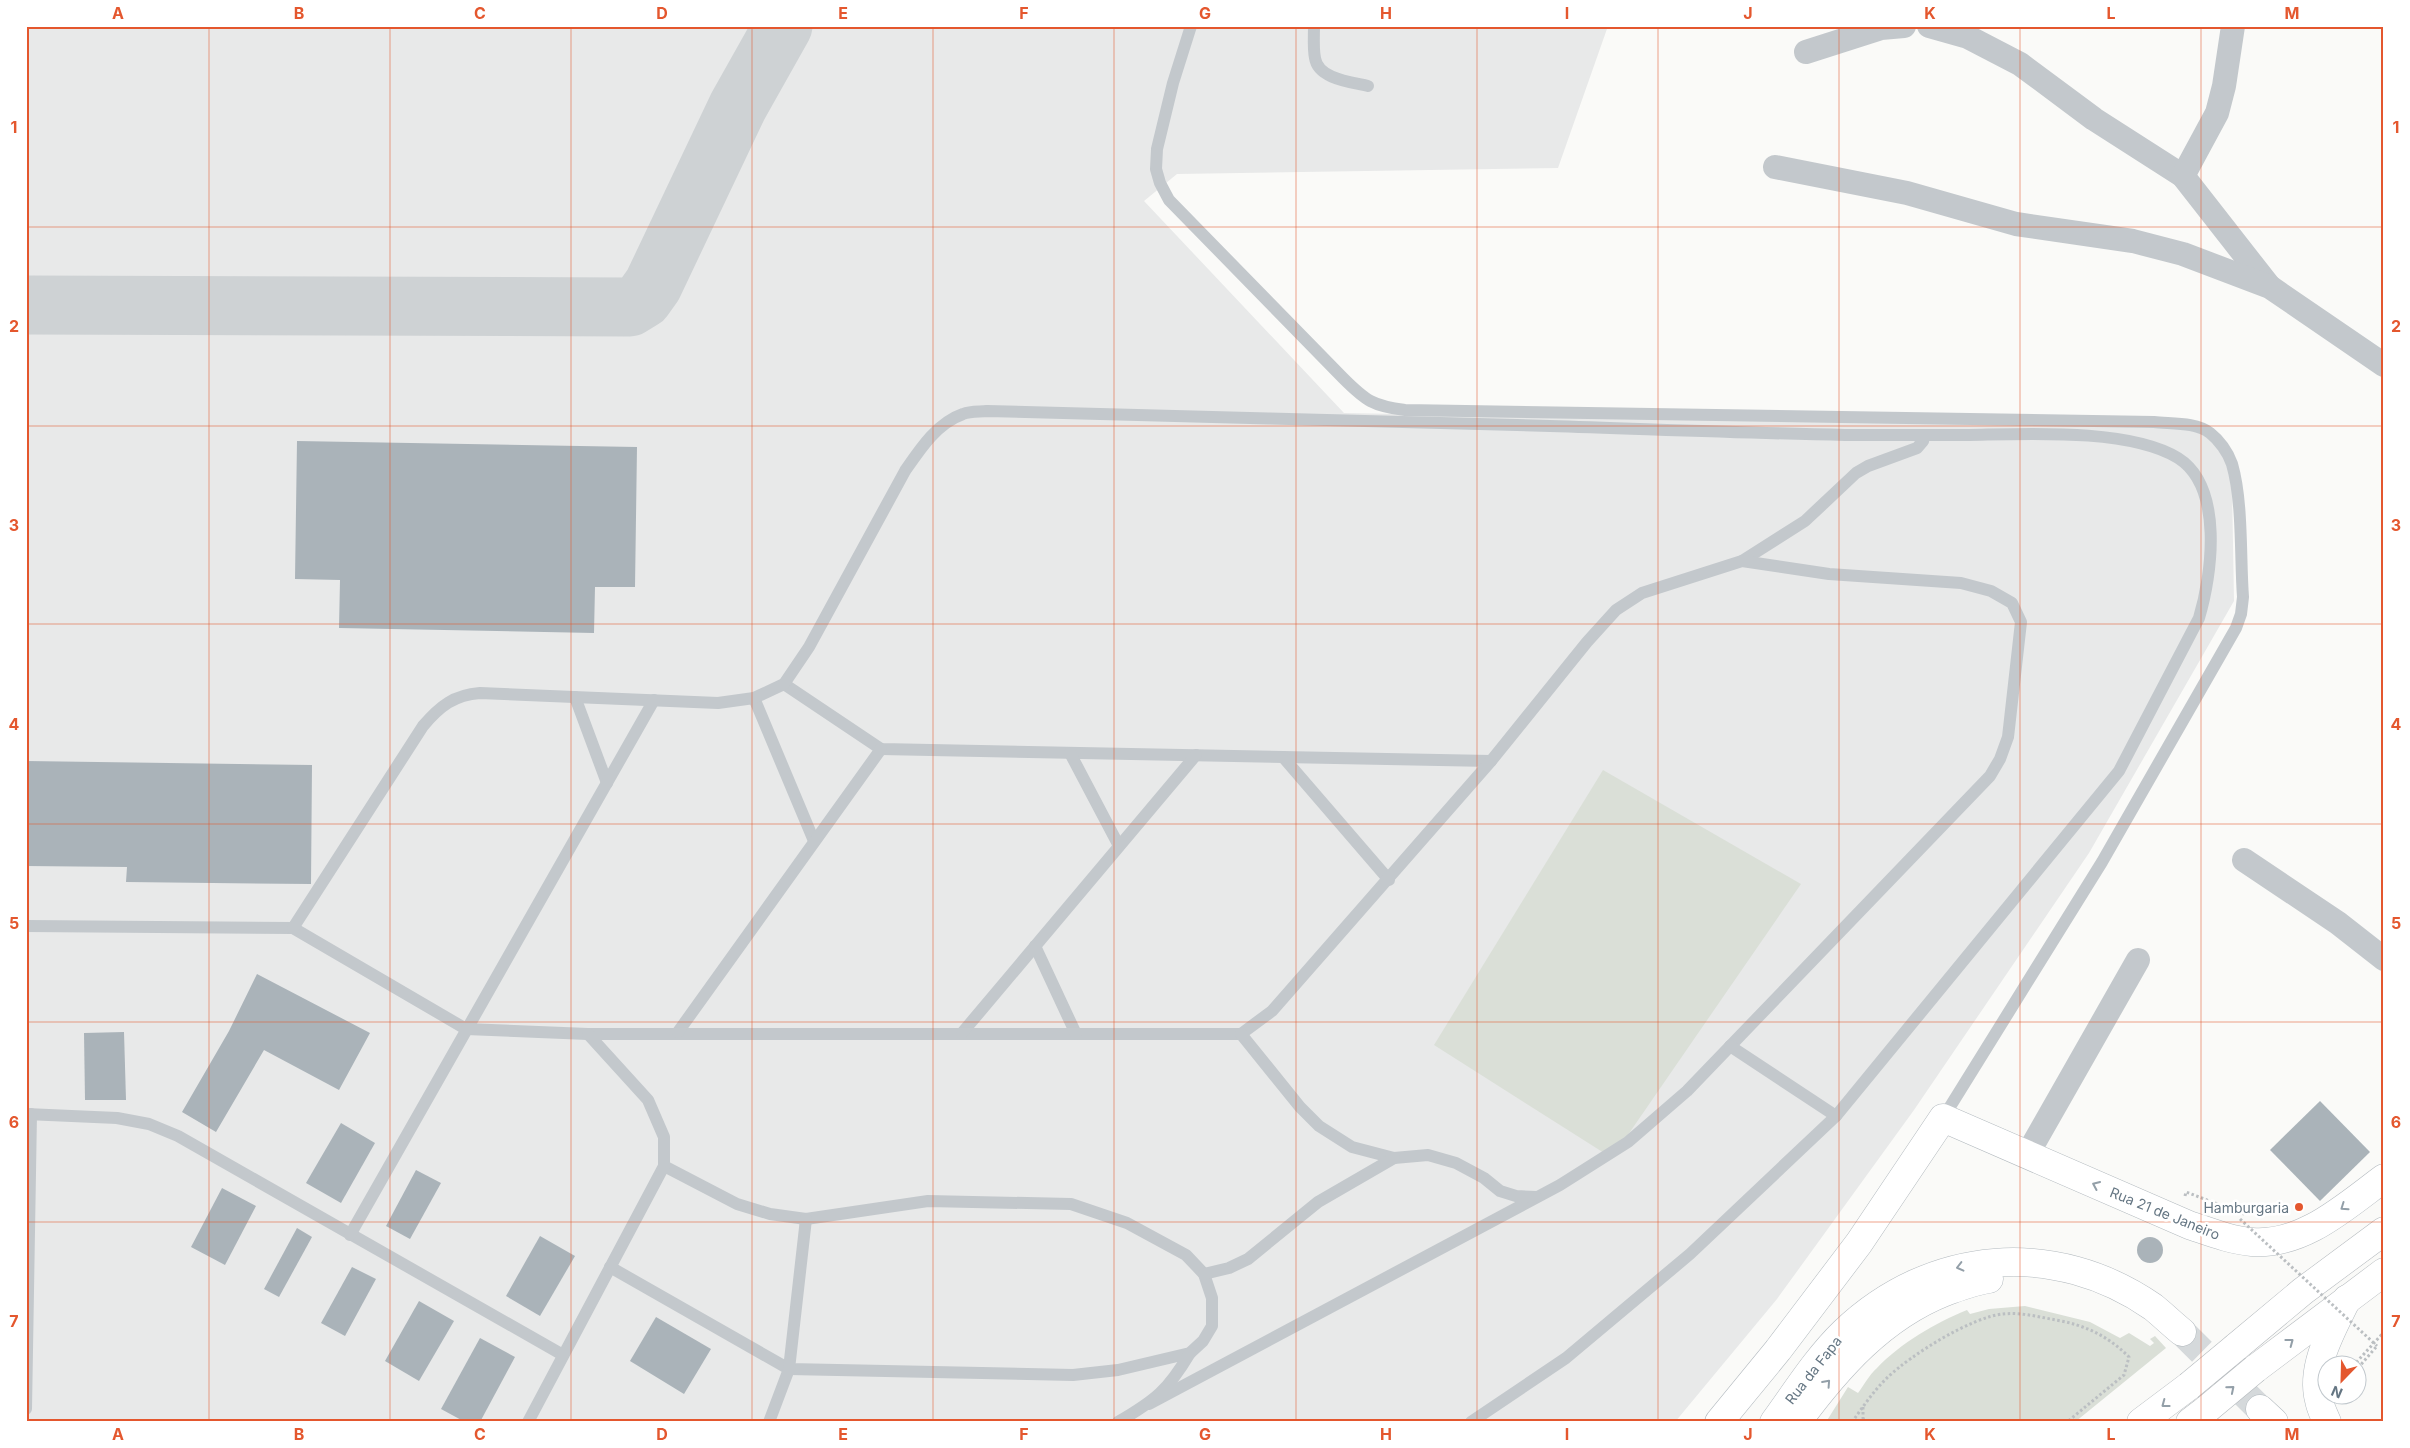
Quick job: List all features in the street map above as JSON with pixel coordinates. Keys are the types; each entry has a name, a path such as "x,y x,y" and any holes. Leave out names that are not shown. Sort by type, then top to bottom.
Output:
{"main road":[{"name":"Rua 21 de Janeiro","path":"1943,1118 2189,1226 2227,1238 2253,1242 2277,1241 2304,1232 2324,1221 2384,1178"},
{"path":"1718,1422 1778,1350 1859,1243 1943,1118"},
{"path":"2141,1422 2189,1386 2304,1291 2384,1231"},
{"name":"Rua da Fapa","path":"1774,1422 1820,1359 1844,1332 1880,1304 1908,1287 1938,1273 1974,1264 2012,1261 2052,1265 2084,1273 2122,1289 2154,1308 2177,1337 2102,1295 2063,1280 2036,1277 1986,1280 1960,1286 1934,1296 1883,1326 1860,1346 1819,1392 1797,1422"},
{"path":"2198,1415 2255,1369 2384,1272"},
{"path":"2327,1422 2318,1398 2318,1376 2326,1346 2348,1299"}],"street":[{"path":"1806,52 1881,28 1904,26"},
{"path":"1929,26 1968,37 2020,64 2094,119 2183,176 2270,287"},
{"path":"2183,176 2217,113 2224,86 2233,26"},
{"path":"1775,168 1907,193 2016,224 2133,241 2183,254 2270,287 2384,365"},
{"path":"2244,860 2338,923 2384,959"},
{"path":"2026,1155 2138,960"}],"lane":[{"path":"1191,26 1173,82 1157,149 1156,169 1160,183 1169,200 1342,378 1362,397 1380,407 1405,410 2154,422 2188,425 2206,431 2223,446 2231,462 2237,488 2243,597 2241,614 2236,628 2102,862 1943,1118"},
{"path":"1314,26 1315,60 1323,71 1341,80 1368,86"},
{"path":"293,928 424,726 446,702 467,694 480,693 718,703 754,698 784,684 809,647 905,471 923,444 948,421 964,413 987,411 1919,436 2049,434 2135,441 2159,449 2181,460 2193,472 2206,495 2210,519 2208,578 2199,618 2119,771 1836,1116 1683,1260 1566,1358 1472,1422"},
{"path":"26,926 293,928 466,1029 588,1034 678,1032 1241,1034 1272,1011 1389,880 1616,610 1642,592 1742,561 1805,521 1856,473 1868,466 1917,448 1923,441 1919,436"},
{"path":"1118,1422 1560,1185 1628,1142 1687,1091 1990,776 2000,759 2008,738 2021,622 2012,603 1991,591 1961,582 1828,574 1742,561"},
{"path":"784,684 881,749 1491,761"},
{"path":"575,697 607,783"},
{"path":"754,698 814,842"},
{"path":"350,1235 654,700"},
{"path":"678,1032 881,749"},
{"path":"1070,753 1119,846"},
{"path":"962,1033 1196,755"},
{"path":"1283,757 1389,880"},
{"path":"1035,946 1076,1034"},
{"path":"528,1422 664,1166 664,1137 648,1100 588,1034"},
{"path":"1241,1034 1300,1107 1318,1126 1352,1147 1394,1158 1428,1155 1463,1167 1484,1178 1500,1191 1516,1196 1536,1197"},
{"path":"1730,1046 1836,1116"},
{"path":"26,1409 29,1114 117,1118 149,1124 201,1148 350,1235 563,1355"},
{"path":"1204,1274 1229,1268 1248,1259 1318,1202 1394,1158"},
{"path":"664,1166 737,1204 770,1214 806,1219 928,1201 1071,1204 1127,1223 1186,1255 1204,1274 1212,1298 1212,1326 1203,1341 1190,1353 1174,1381 1149,1404"},
{"path":"769,1422 789,1369 806,1219"},
{"path":"610,1267 789,1369 1073,1375 1118,1370 1190,1353"}],"path":[{"path":"2240,1219 2377,1346 2368,1356"},
{"path":"1852,1422 1887,1378 1919,1352 1972,1324 2003,1314 2032,1315 2095,1330 2129,1357 2124,1375 2067,1422"},
{"path":"2363,1356 2384,1332"},
{"path":"1863,1406 1865,1422"}],"shaded area":[{"path":"26,26 1608,26 1558,168 1177,174 1144,201 1344,413 2181,428 2202,434 2215,445 2227,463 2232,486 2234,601 2089,853 1914,1110 1777,1299 1675,1422 26,1422"},
{"path":"1603,770 1801,884 1612,1158 1434,1045"},
{"path":"2025,1306 2090,1322 2120,1338 2129,1333 2150,1346 2154,1343 2150,1339 2155,1336 2166,1348 2075,1422 1826,1422 1848,1387 1858,1393 1886,1359 1931,1327 1967,1310 1970,1314 1989,1309"}],"building":[{"path":"297,441 637,447 635,587 595,587 594,633 339,628 340,580 295,579"},
{"path":"26,761 312,765 311,884 126,882 127,867 26,866"},
{"path":"257,974 370,1033 339,1090 264,1050 216,1132 182,1112 229,1031"},
{"path":"124,1032 126,1100 85,1100 84,1033"},
{"path":"2320,1101 2370,1152 2320,1201 2270,1150"},
{"path":"341,1123 375,1143 341,1203 306,1183"},
{"path":"416,1170 441,1183 410,1239 386,1226"},
{"path":"222,1188 256,1206 225,1265 191,1247"},
{"path":"297,1228 312,1237 279,1297 264,1289"},
{"path":"540,1236 575,1256 540,1316 506,1296"},
{"path":"2150,1237 2159,1241 2163,1250 2159,1259 2150,1263 2141,1259 2137,1250 2141,1241"},
{"path":"352,1267 376,1279 345,1336 321,1323"},
{"path":"419,1301 454,1321 419,1381 385,1361"},
{"path":"656,1317 711,1349 684,1394 630,1361"},
{"path":"480,1338 515,1357 480,1422 465,1422 441,1409"}],"taxiway":[{"path":"26,305 630,307 643,299 653,285 738,106 783,26"}],"tunnel":[{"path":"2182,1332 2260,1409"}],"place":[{"name":"Hamburgaria","path":"2299,1207"}]}
